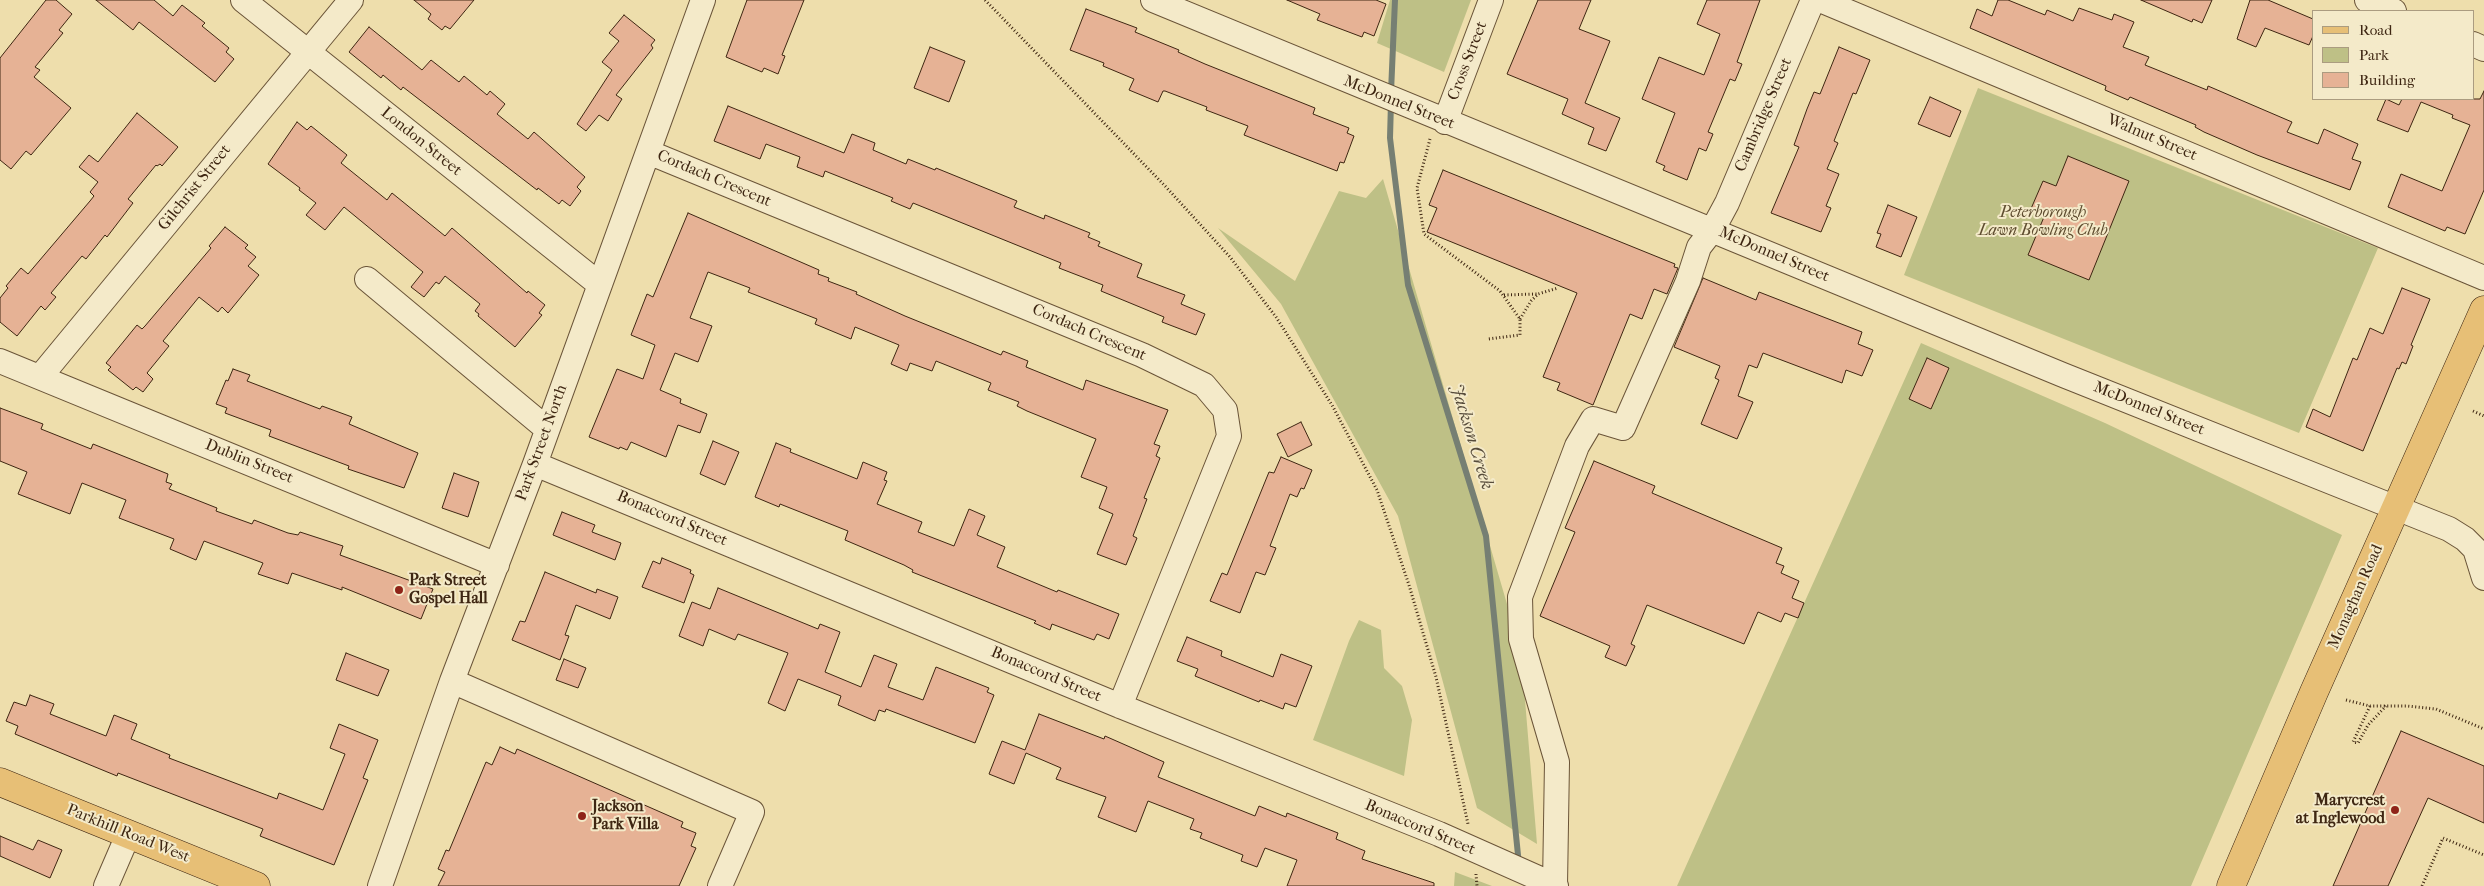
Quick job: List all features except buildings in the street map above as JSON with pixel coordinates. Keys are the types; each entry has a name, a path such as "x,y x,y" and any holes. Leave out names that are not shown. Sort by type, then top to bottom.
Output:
{"main road":[{"name":"Monaghan Road","path":"2230,886 2484,310"},
{"name":"Parkhill Road West","path":"0,782 256,886"}],"street":[{"name":"London Street","path":"243,0 599,284"},
{"name":"Gilchrist Street","path":"40,377 292,69 308,53 351,0"},
{"name":"Park Street North","path":"380,886 452,681 535,464 703,0"},
{"name":"McDonnel Street","path":"1153,0 1422,112 1437,130 1713,229 2063,375 2396,507 2465,539 2475,549 2484,578"},
{"name":"Cross Street","path":"1437,130 1492,0"},
{"name":"Cambridge Street","path":"1550,883 1557,762 1521,639 1520,597 1577,446 1593,419 1623,428 1688,282 1699,247 1713,229 1727,203 1813,0"},
{"name":"Walnut Street","path":"1820,0 2484,278"},
{"path":"2367,0 2392,10"},
{"name":"Cordach Crescent","path":"648,152 1142,355 1204,385 1224,410 1229,436 1120,706"},
{"path":"367,279 547,429"},
{"name":"Dublin Street","path":"0,361 497,565"},
{"name":"Bonaccord Street","path":"535,464 1120,706 1430,830 1550,883"},
{"path":"452,681 752,812 720,886"},
{"path":"106,886 128,835"}],"path":[{"path":"985,0 1166,187 1230,257 1276,318 1332,405 1377,490 1409,585 1436,677 1481,854"},
{"path":"1437,130 1417,188 1424,234 1500,291 1520,319"},
{"path":"1504,296 1538,294 1558,288"},
{"path":"1488,339 1520,334 1520,319 1531,301 1538,294"},
{"path":"2473,411 2484,416"},
{"path":"2346,700 2370,706 2436,709 2484,729"},
{"path":"2370,706 2353,742 2358,743 2368,725 2386,706"},
{"path":"2422,886 2443,838 2484,855"}],"green space":[{"path":"1390,0 1471,0 1444,72 1377,43"},
{"name":"Peterborough Lawn Bowling Club","path":"1978,88 2378,248 2299,433 1904,275"},
{"path":"1383,179 1521,652 1537,844 1477,808 1398,516 1281,304 1218,228 1295,281 1339,191 1366,198"},
{"path":"1921,343 2105,423 2342,535 2191,886 1677,886"},
{"path":"1359,620 1381,630 1384,668 1402,686 1412,720 1404,776 1313,740 1349,641"},
{"path":"1455,872 1492,886 1454,886"}],"waterway":[{"name":"Jackson Creek","path":"1391,92 1395,0"},
{"name":"Jackson Creek","path":"1391,102 1390,138 1408,285 1486,536 1519,865"}],"place":[{"name":"Park Street Gospel Hall","path":"399,590"},
{"name":"Marycrest at Inglewood","path":"2395,810"},
{"name":"Jackson Park Villa","path":"582,816"}]}
